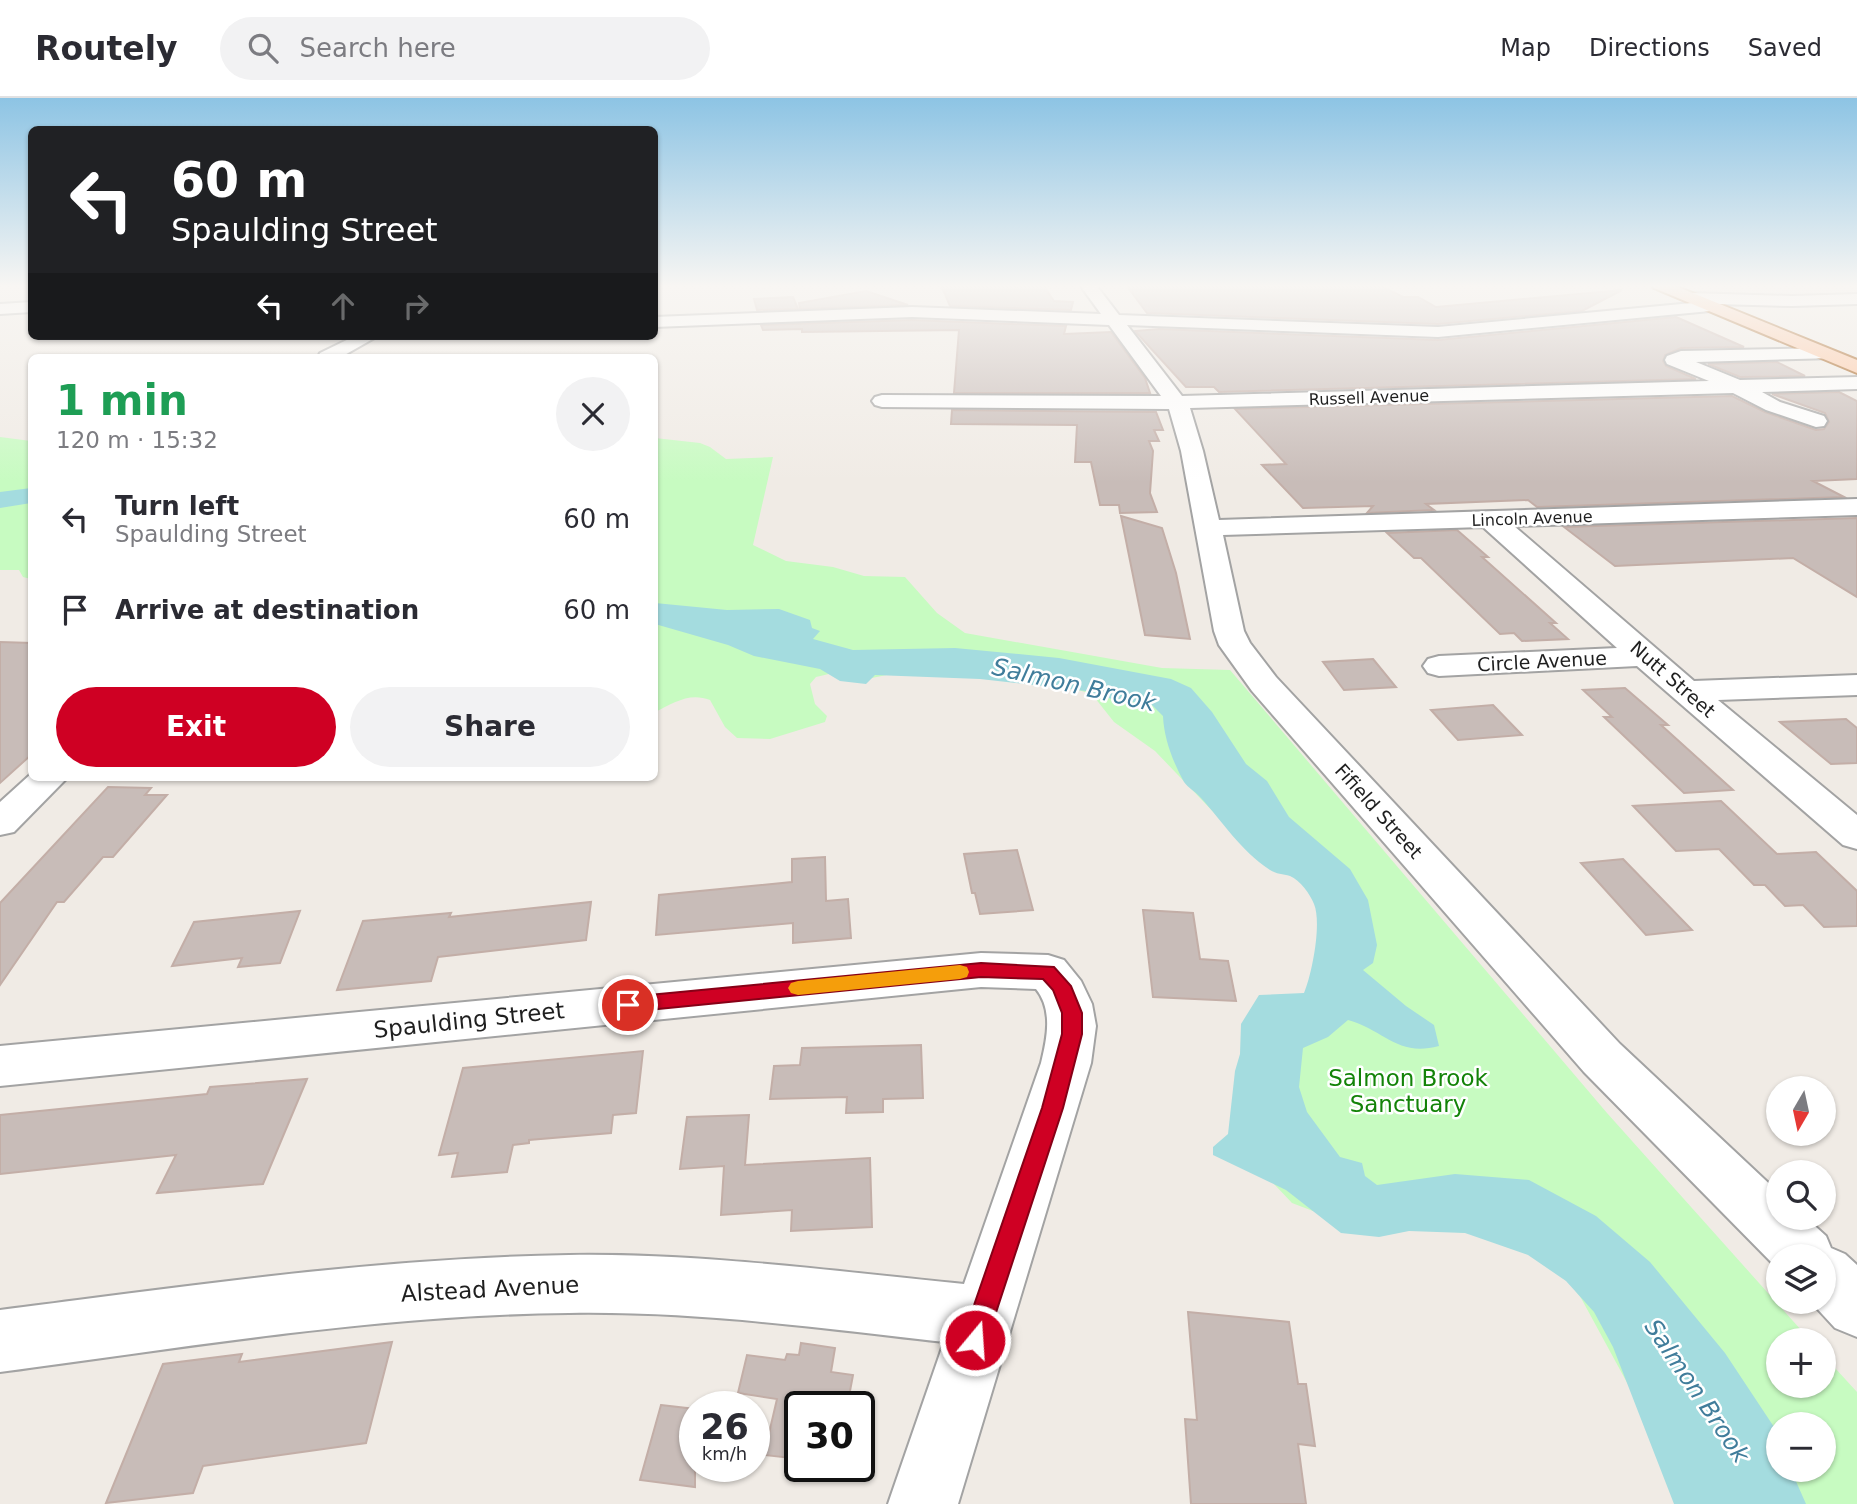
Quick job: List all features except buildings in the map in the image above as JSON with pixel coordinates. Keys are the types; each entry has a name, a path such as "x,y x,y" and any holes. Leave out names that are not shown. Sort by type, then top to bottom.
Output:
{"main road":[{"path":"1819,351 1857,367"}],"street":[{"name":"Fifield Street","path":"1136,351 1177,402 1192,451 1229,631 1235,645 1264,684 1602,1058 1793,1244"},
{"path":"1816,421 1773,406 1737,386 1675,358 1824,351"},
{"name":"Russell Avenue","path":"881,401 1177,402 1857,383"},
{"name":"Lincoln Avenue","path":"1207,528 1857,507"},
{"name":"Nutt Street","path":"1490,519 1645,656 1857,836"},
{"name":"Circle Avenue","path":"1439,666 1645,656"},
{"path":"1687,691 1857,685"},
{"path":"0,823 45,781"},
{"name":"Spaulding Street","path":"0,1066 981,970 1048,972 1062,986 1072,1013 1072,1034 1052,1108 982,1316 923,1504"},
{"name":"Alstead Avenue","path":"0,1341 352,1297 570,1284 715,1289 982,1316"},
{"path":"1836,1286 1857,1307"}],"green space":[{"path":"0,437 28,441 28,578 23,577 19,570 0,570"},
{"name":"Salmon Brook Sanctuary","path":"658,438 700,443 726,459 773,457 753,545 786,561 833,567 864,576 905,577 937,613 965,633 1162,668 1230,670 1607,1113 1766,1291 1766,1314 1787,1314 1799,1328 1766,1328 1766,1398 1836,1398 1836,1369 1857,1392 1857,1504 1693,1504 1581,1298 1564,1275 1533,1256 1476,1234 1360,1222 1313,1211 1292,1203 1274,1184 1325,925 1305,884 1221,820 1155,751 1114,722 1095,698 1085,692 1055,683 896,673 867,679 833,673 816,677 810,684 815,704 827,716 825,722 770,739 737,738 725,727 710,700 688,698 658,711"}],"water":[{"path":"28,488 28,503 0,508 0,492"},
{"name":"Salmon Brook","path":"658,603 727,610 779,609 810,620 812,628 820,631 813,639 853,650 955,648 1059,658 1171,679 1191,688 1212,712 1246,764 1267,781 1289,817 1350,869 1368,900 1377,945 1373,963 1363,970 1406,1006 1434,1025 1439,1046 1402,1046 1348,1020 1328,1037 1303,1048 1299,1087 1307,1112 1340,1157 1362,1163 1365,1176 1377,1185 1455,1174 1529,1180 1596,1216 1650,1262 1725,1353 1766,1415 1766,1482 1796,1482 1806,1504 1674,1504 1613,1347 1594,1312 1566,1281 1528,1255 1465,1233 1409,1231 1379,1237 1341,1233 1286,1190 1213,1155 1213,1147 1228,1134 1235,1071 1240,1054 1241,1024 1259,995 1304,993 1315,948 1316,912 1312,900 1301,884 1259,862 1186,784 1170,750 1163,716 1152,705 1112,699 1086,691 980,679 875,675 866,684 840,681 820,669 754,656 728,645 658,625"}],"slow traffic":[{"path":"798,988 960,972"}],"route":[{"path":"628,1005 981,970 1048,972 1062,986 1072,1013 1072,1034 1052,1108 975,1340"}]}
